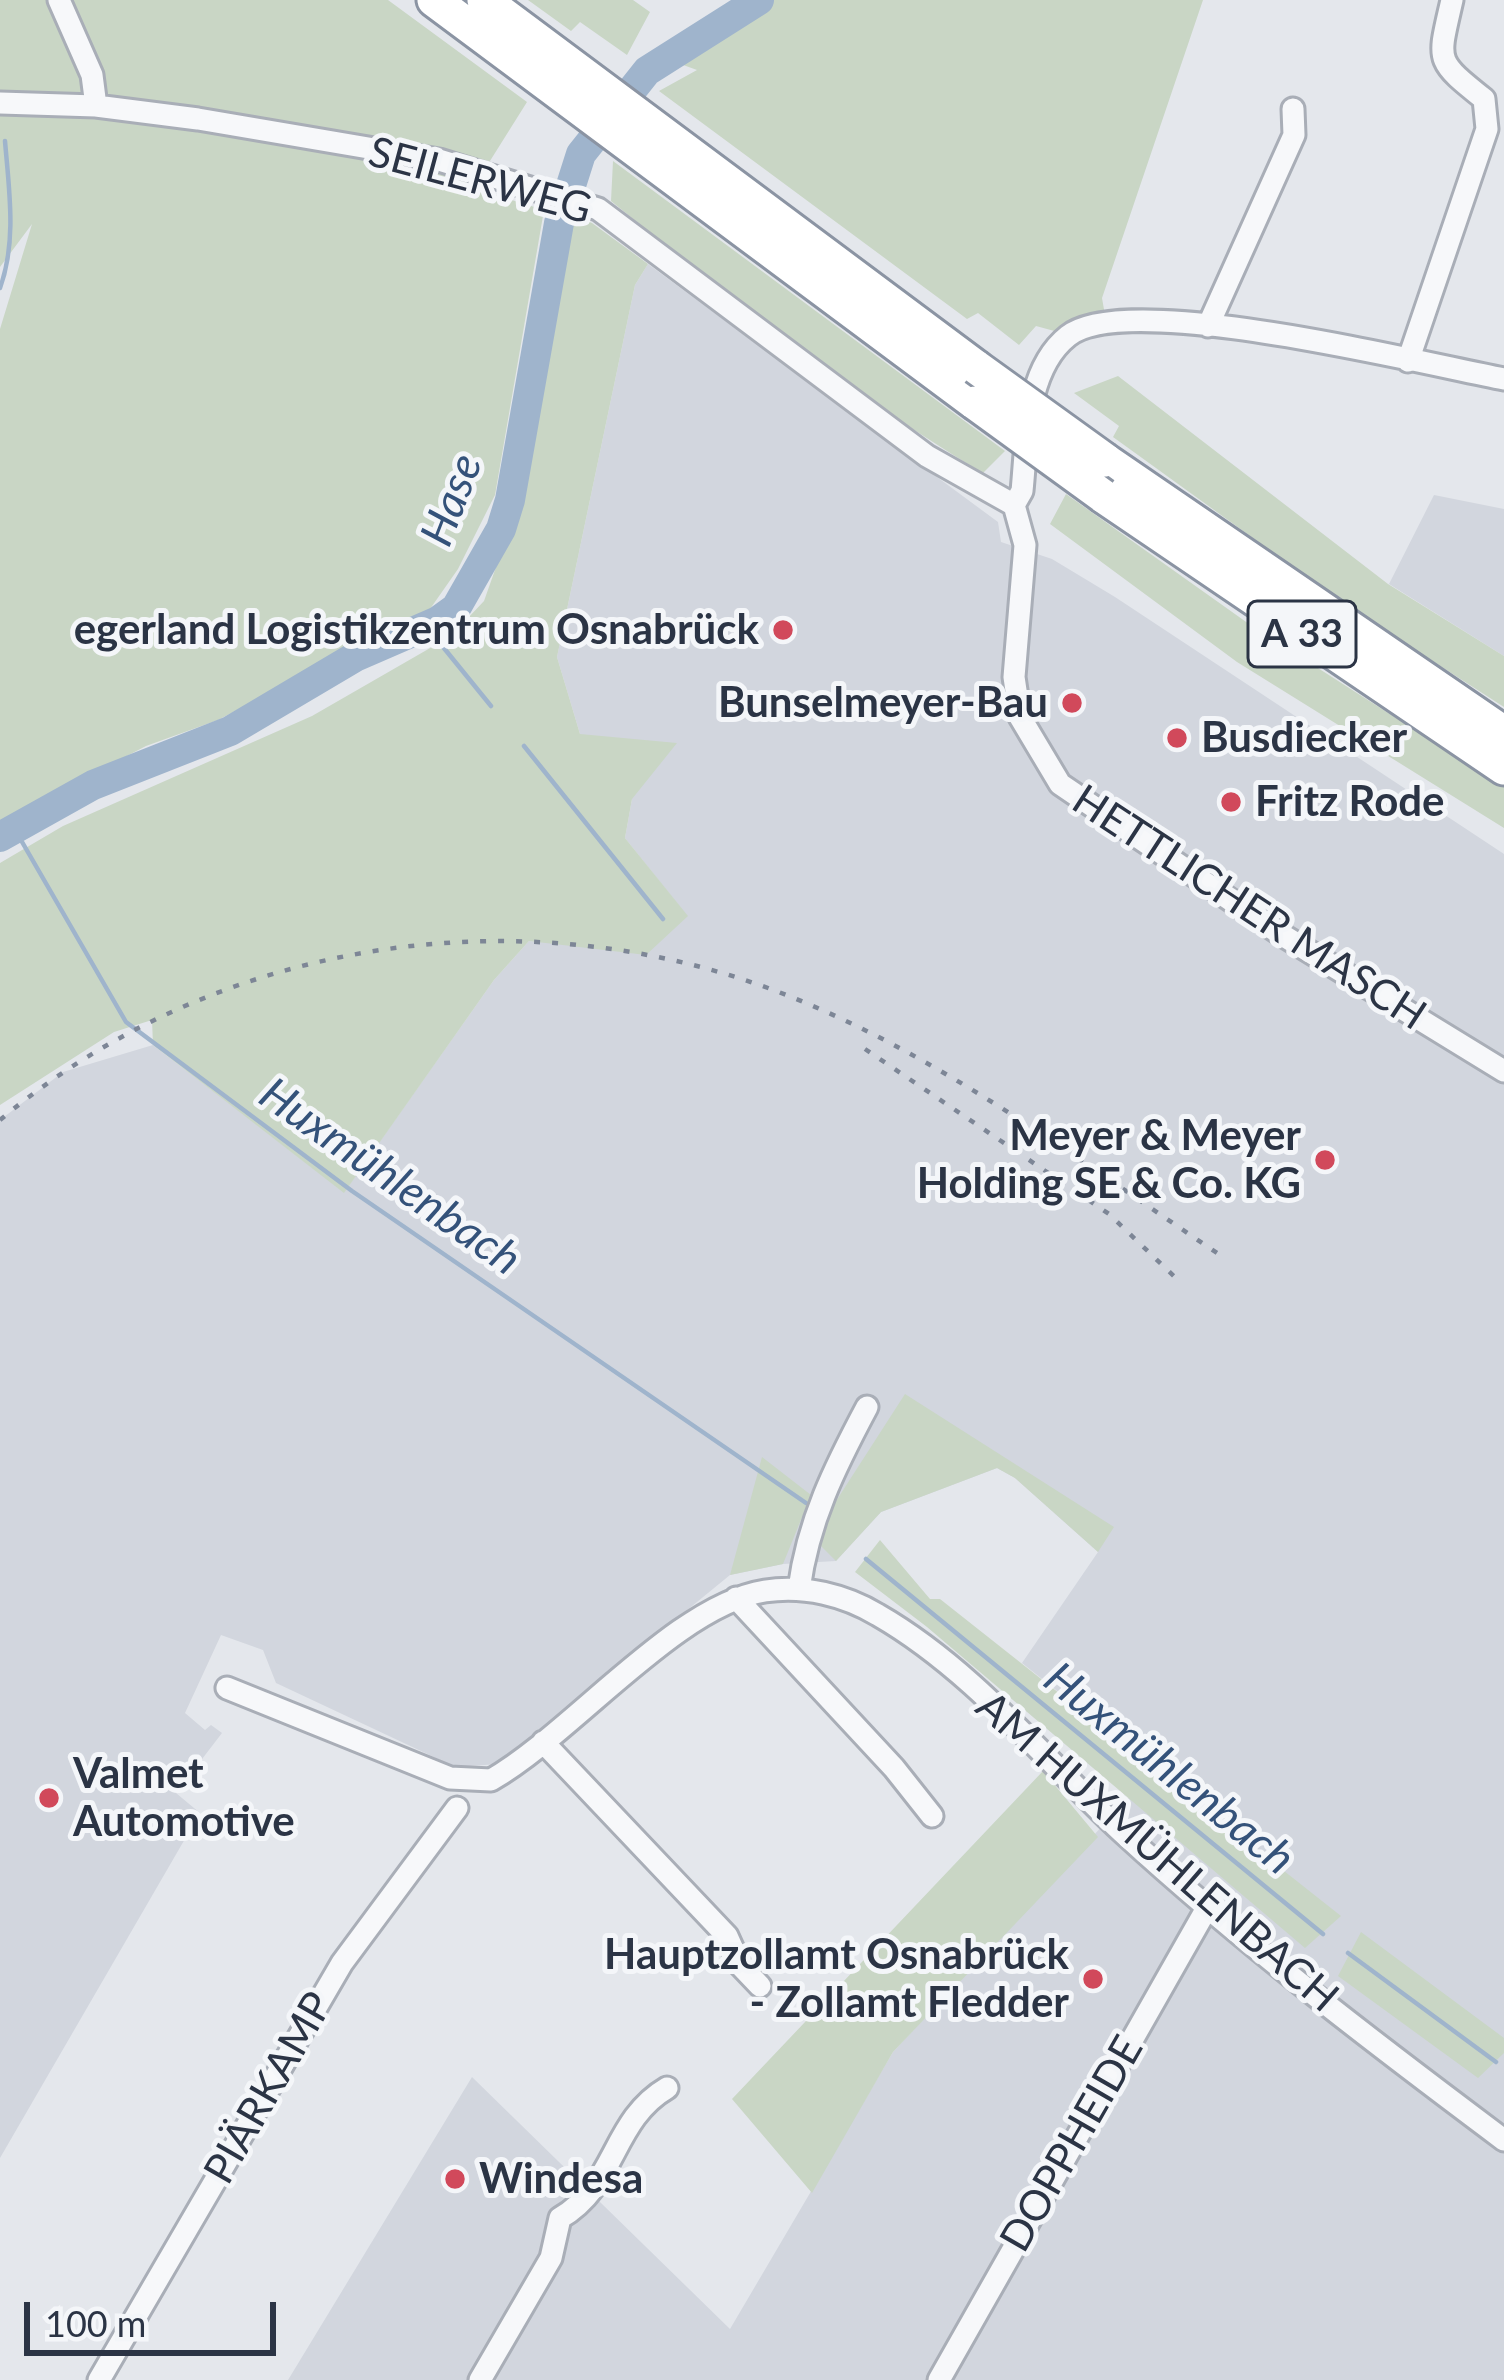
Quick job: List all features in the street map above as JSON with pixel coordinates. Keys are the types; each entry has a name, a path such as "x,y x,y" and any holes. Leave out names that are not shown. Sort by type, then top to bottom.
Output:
{"highway":[{"name":"A 33","path":"434,0 578,87 1105,460 1504,734"},
{"name":"A 33","path":"484,0 578,87"},
{"name":"A 33","path":"628,124 976,403 1103,496 1504,768"}],"street":[{"path":"59,0 92,75 96,106"},
{"path":"1408,361 1487,129 1484,99 1446,69 1441,48 1452,0"},
{"name":"SEILERWEG","path":"0,103 96,106 439,160 586,205 603,212 956,476 1014,505"},
{"path":"1208,326 1294,135 1293,109"},
{"path":"1014,505 1022,491 1037,384 1069,335 1119,318 1162,317 1504,379"},
{"name":"HETTLICHER MASCH","path":"1014,505 1025,544 1014,676 1020,717 1060,784 1279,933 1504,1072"},
{"path":"799,1589 805,1542 828,1479 867,1407"},
{"name":"AM HUXMÜHLENBACH","path":"227,1688 450,1778 490,1780 713,1609 736,1598 799,1589 855,1603 914,1639 1208,1908 1504,2140"},
{"path":"736,1598 894,1768 932,1816"},
{"path":"544,1742 727,1936 740,1965 760,1985"},
{"name":"PIÄRKAMP","path":"99,2380 342,1963 457,1808"},
{"name":"DOPPHEIDE","path":"939,2380 1208,1908"},
{"path":"480,2380 551,2258 560,2218 585,2204 643,2102 667,2088"}],"shaded area":[{"path":"648,264 998,522 1001,542 1052,559 1115,597 1504,854 1504,2380 288,2380 472,2077 730,2329 893,2052 1155,1769 1022,1663 1098,1552 1015,1478 997,1468 881,1512 836,1561 783,1564 730,1575 499,1764 455,1767 276,1683 263,1650 221,1635 185,1713 205,1730 211,1725 222,1733 176,1793 200,1813 0,2158 0,1120 63,1072 153,1045 344,1192 494,980 529,941 650,947 687,916 625,838 632,799 580,734 557,657 635,285"},
{"path":"1434,495 1504,509 1504,656 1389,584"}],"green space":[{"path":"0,0 388,0 527,102 473,188 544,210 495,495 458,569 430,609 218,720 146,746 0,822 0,329 32,224 0,267"},
{"path":"528,0 633,0 650,12 627,55 580,22 571,31"},
{"path":"759,0 1203,0 1102,298 1106,321 1069,335 1036,326 1019,345 978,313 967,319 659,91 697,70 664,58"},
{"path":"613,161 1005,451 983,473 792,344 611,201"},
{"path":"572,216 592,223 648,264 635,285 557,657 580,734 677,743 632,799 625,838 688,916 646,955 529,941 494,980 344,1193 153,1045 152,1020 114,1032 0,1105 0,863 63,826 312,716 451,636 484,601 512,522"},
{"path":"1118,376 1388,584 1504,656 1504,707 1347,606 1113,437 1119,426 1074,393"},
{"path":"1066,494 1249,624 1504,787 1504,828 1237,662 1050,524"},
{"path":"905,1394 1114,1527 1098,1552 1015,1478 997,1468 881,1512 836,1561 821,1546 829,1512"},
{"path":"762,1457 811,1495 783,1564 730,1575"},
{"path":"880,1540 930,1599 940,1599 1341,1916 1305,1948 927,1627 855,1572"},
{"path":"1043,1771 1098,1837 893,2052 812,2193 732,2099"},
{"path":"1361,1932 1504,2038 1504,2053 1478,2078 1338,1976"}],"waterway":[{"name":"Hase","path":"0,837 93,785 230,731 355,657 438,621 456,608 501,529 510,500 559,223 581,154 647,71 759,0"},
{"path":"0,288 10,234 5,141"},
{"path":"426,626 491,706"},
{"path":"524,746 663,919"},
{"name":"Huxmühlenbach","path":"14,828 126,1022 352,1191 806,1503"},
{"name":"Huxmühlenbach","path":"866,1559 1323,1934"},
{"name":"Huxmühlenbach","path":"1348,1953 1496,2062"}],"railway":[{"path":"0,1120 83,1060 173,1011 267,976 366,952 467,942 568,944 669,959 768,988 829,1013 1002,1108 1220,1255"},
{"path":"865,1049 1109,1214 1181,1283"}],"place":[{"name":"egerland Logistikzentrum Osnabrück","path":"783,630"},
{"name":"Bunselmeyer-Bau","path":"1072,703"},
{"name":"Busdiecker","path":"1177,738"},
{"name":"Fritz Rode","path":"1231,802"},
{"name":"Meyer & Meyer Holding SE & Co. KG","path":"1325,1160"},
{"name":"Valmet Automotive","path":"49,1798"},
{"name":"Hauptzollamt Osnabrück - Zollamt Fledder","path":"1093,1979"},
{"name":"Windesa","path":"455,2179"}]}
